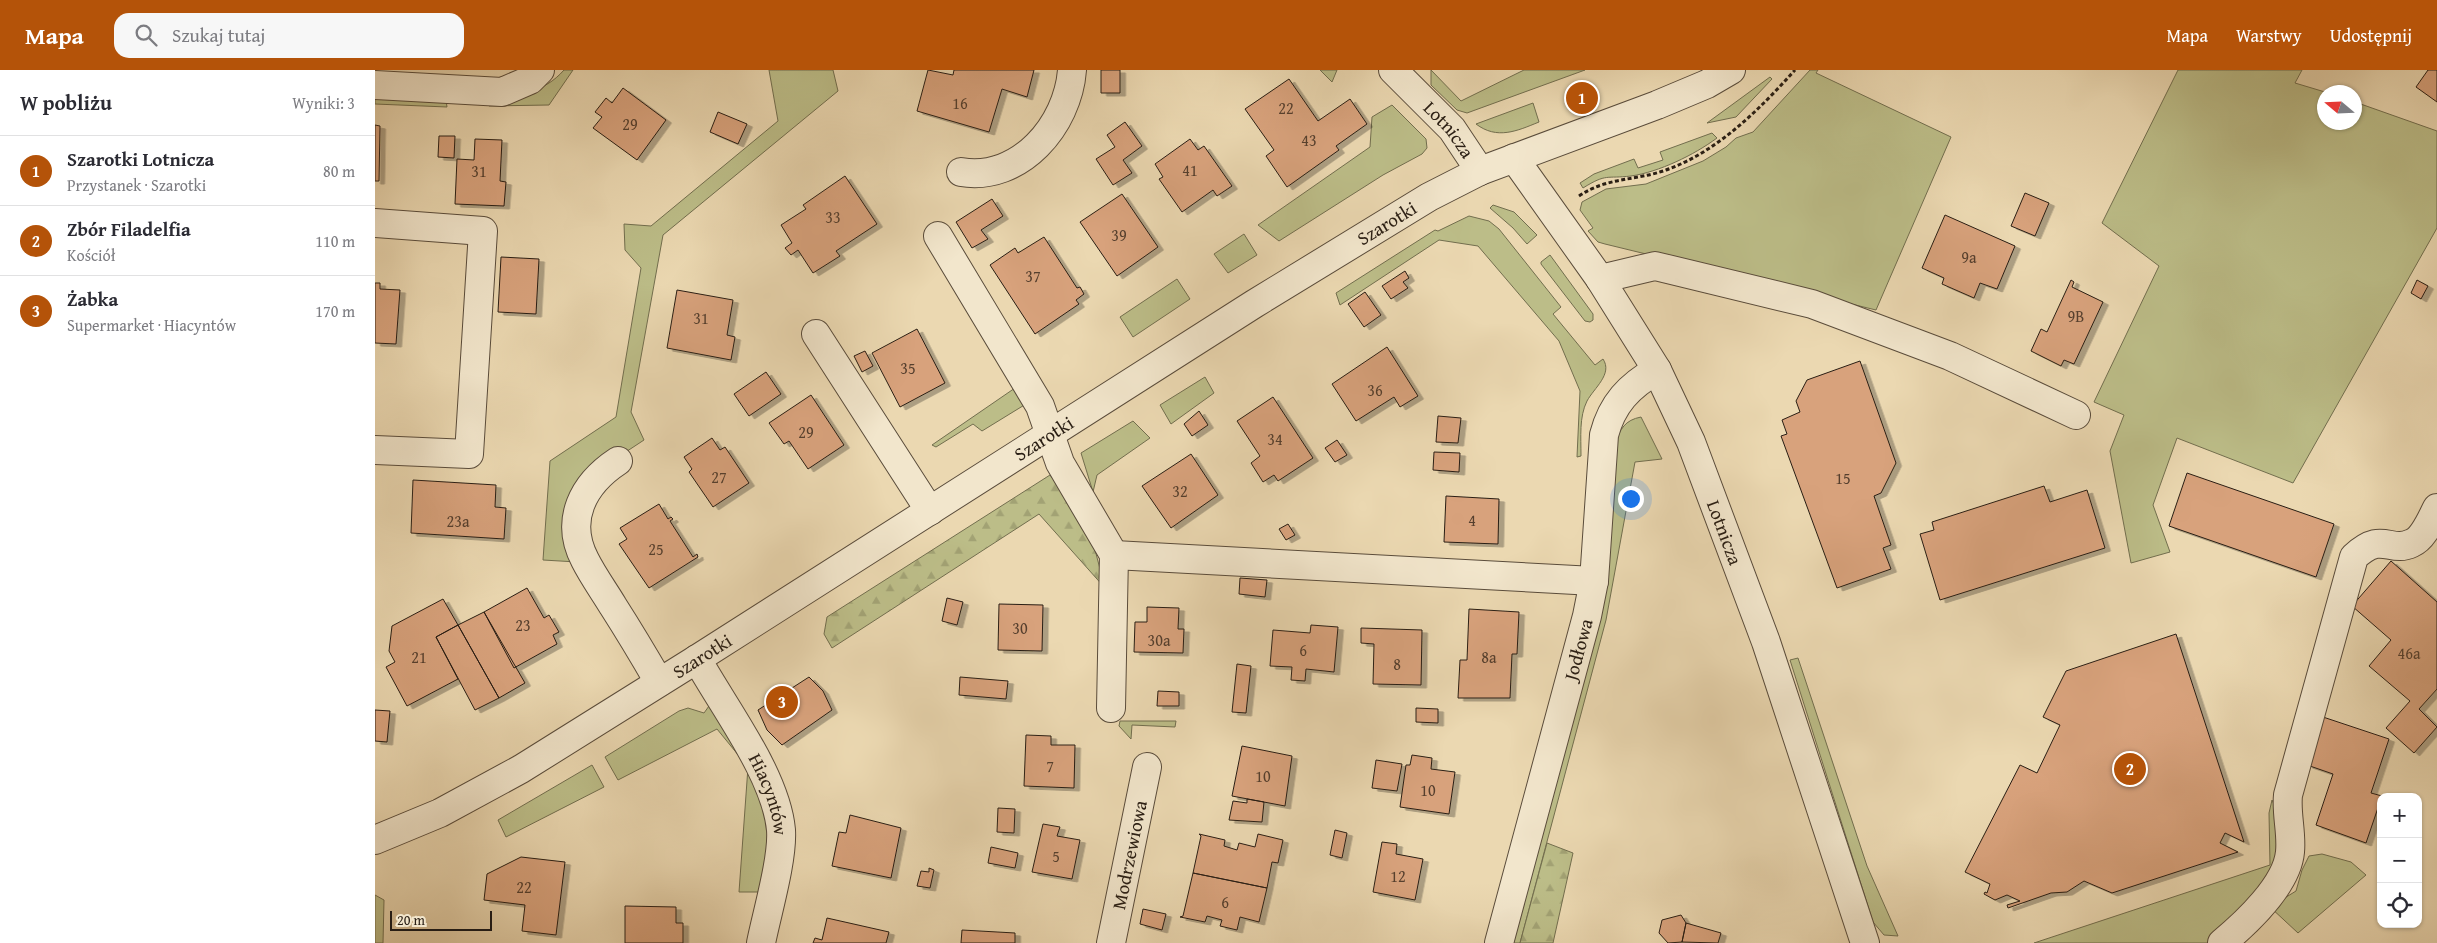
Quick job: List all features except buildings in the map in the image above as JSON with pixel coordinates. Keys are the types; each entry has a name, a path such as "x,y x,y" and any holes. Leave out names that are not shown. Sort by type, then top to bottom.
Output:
{"street":[{"path":"375,85 501,92 530,80 540,70"},
{"path":"961,172 987,173 1013,164 1038,146 1055,124 1064,106 1070,88 1072,70"},
{"name":"Lotnicza","path":"1393,70 1452,129 1481,171"},
{"name":"Szarotki","path":"375,840 440,813 521,769 1246,309 1429,197 1481,171 1657,105 1707,84 1731,70"},
{"name":"Lotnicza","path":"1514,158 1600,279 1657,370 1691,442 1766,642 1865,943"},
{"path":"375,223 483,231 469,454 375,450"},
{"path":"939,236 1040,406 1061,463 1114,555 1111,708"},
{"path":"1600,279 1655,266 1812,304 1950,356 2076,415"},
{"path":"816,334 930,511"},
{"name":"Jodłowa","path":"1499,943 1585,626 1594,581 1604,435 1608,418 1625,393 1638,381 1657,370"},
{"path":"618,462 602,472 588,489 577,514 577,531 584,559 659,682"},
{"path":"2222,943 2244,924 2260,906 2285,870 2290,854 2286,812 2288,795 2354,558 2364,548 2376,543 2404,546 2413,543 2423,533 2437,508"},
{"path":"1114,555 1594,581"},
{"name":"Hiacyntów","path":"697,659 747,743 770,789 778,815 781,832 779,856 761,943"},
{"name":"Modrzewiowa","path":"1111,943 1147,768"}],"path":[{"path":"1554,215 1599,184 1643,177 1686,162 1717,145 1769,98 1795,70"}],"green space":[{"path":"564,70 573,70 549,105 489,106 490,100 530,92 548,84"},
{"path":"769,70 833,70 838,91 663,235 631,412 644,440 600,469 577,562 543,560 550,461 616,417 641,268 625,250 624,224 651,226 778,121"},
{"path":"1320,70 1337,70 1332,82"},
{"path":"1431,70 1461,101 1524,70 1585,70 1467,113 1457,110 1431,85"},
{"path":"1810,70 1818,70 1816,73 1951,137 1876,310 1605,244 1598,242 1588,231 1593,228 1580,210 1582,202 1606,189 1646,184 1703,161 1726,147 1736,138 1753,132"},
{"path":"2178,70 2302,70 2295,83 2317,90 2317,130 2362,130 2362,104 2437,131 2437,228 2293,483 2177,438 2153,505 2170,552 2131,563 2110,451 2124,415 2094,402 2159,266 2102,223"},
{"path":"1770,77 1772,79 1736,117 1707,123"},
{"path":"375,95 446,100 447,107 375,104"},
{"path":"1533,103 1539,122 1515,131 1492,132 1476,124"},
{"path":"1392,105 1426,139 1427,148 1422,154 1383,175 1279,241 1258,225 1370,147 1372,117"},
{"path":"1712,133 1717,138 1698,151 1664,167 1631,176 1602,178 1583,188 1580,183 1594,174 1634,159 1638,168 1663,160 1660,152"},
{"path":"1493,205 1514,212 1537,235 1527,244 1513,228 1490,208"},
{"path":"1469,216 1489,221 1499,229 1561,307 1553,314 1595,365 1603,359 1606,370 1584,407 1581,427 1581,456 1577,457 1580,391 1559,341 1478,246 1439,240 1340,305 1336,293 1435,230 1438,231"},
{"path":"1244,234 1257,255 1228,273 1214,254"},
{"path":"1550,255 1593,314 1593,320 1590,322 1585,321 1541,264"},
{"path":"1177,279 1190,299 1133,337 1120,317"},
{"path":"1205,377 1214,393 1171,424 1160,405"},
{"path":"1015,388 1026,404 982,431 973,424 936,447 932,445"},
{"path":"1641,417 1662,459 1635,462 1606,620 1520,943 1513,943 1615,444 1624,426 1631,420"},
{"path":"1133,421 1150,438 1097,475 1093,492 1081,453"},
{"path":"1050,475 1062,490 1094,546 1105,588 1039,514 832,648 824,634 827,617"},
{"path":"1798,658 1867,866 1898,936 1884,935 1873,922 1790,660"},
{"path":"709,706 716,712 747,763 758,785 767,814 769,832 768,869 753,943 749,943 760,892 739,892 748,767 717,729 618,780 605,757 679,711 688,708 704,713"},
{"path":"1120,721 1176,721 1175,727 1132,725 1131,739 1119,726"},
{"path":"592,765 604,787 506,837 498,820"},
{"path":"2272,800 2279,815 2281,832 2272,875 2211,943 2034,943 2270,865 2269,813"},
{"path":"1547,843 1573,853 1553,943 1520,943"},
{"path":"2322,854 2351,862 2366,875 2298,933 2270,907 2296,891 2302,870 2309,856"},
{"path":"375,895 384,900 383,943 375,943"}],"place":[{"name":"Szarotki Lotnicza","path":"1582,98"},
{"name":"Żabka","path":"782,702"},
{"name":"Zbór Filadelfia","path":"2130,769"}]}
